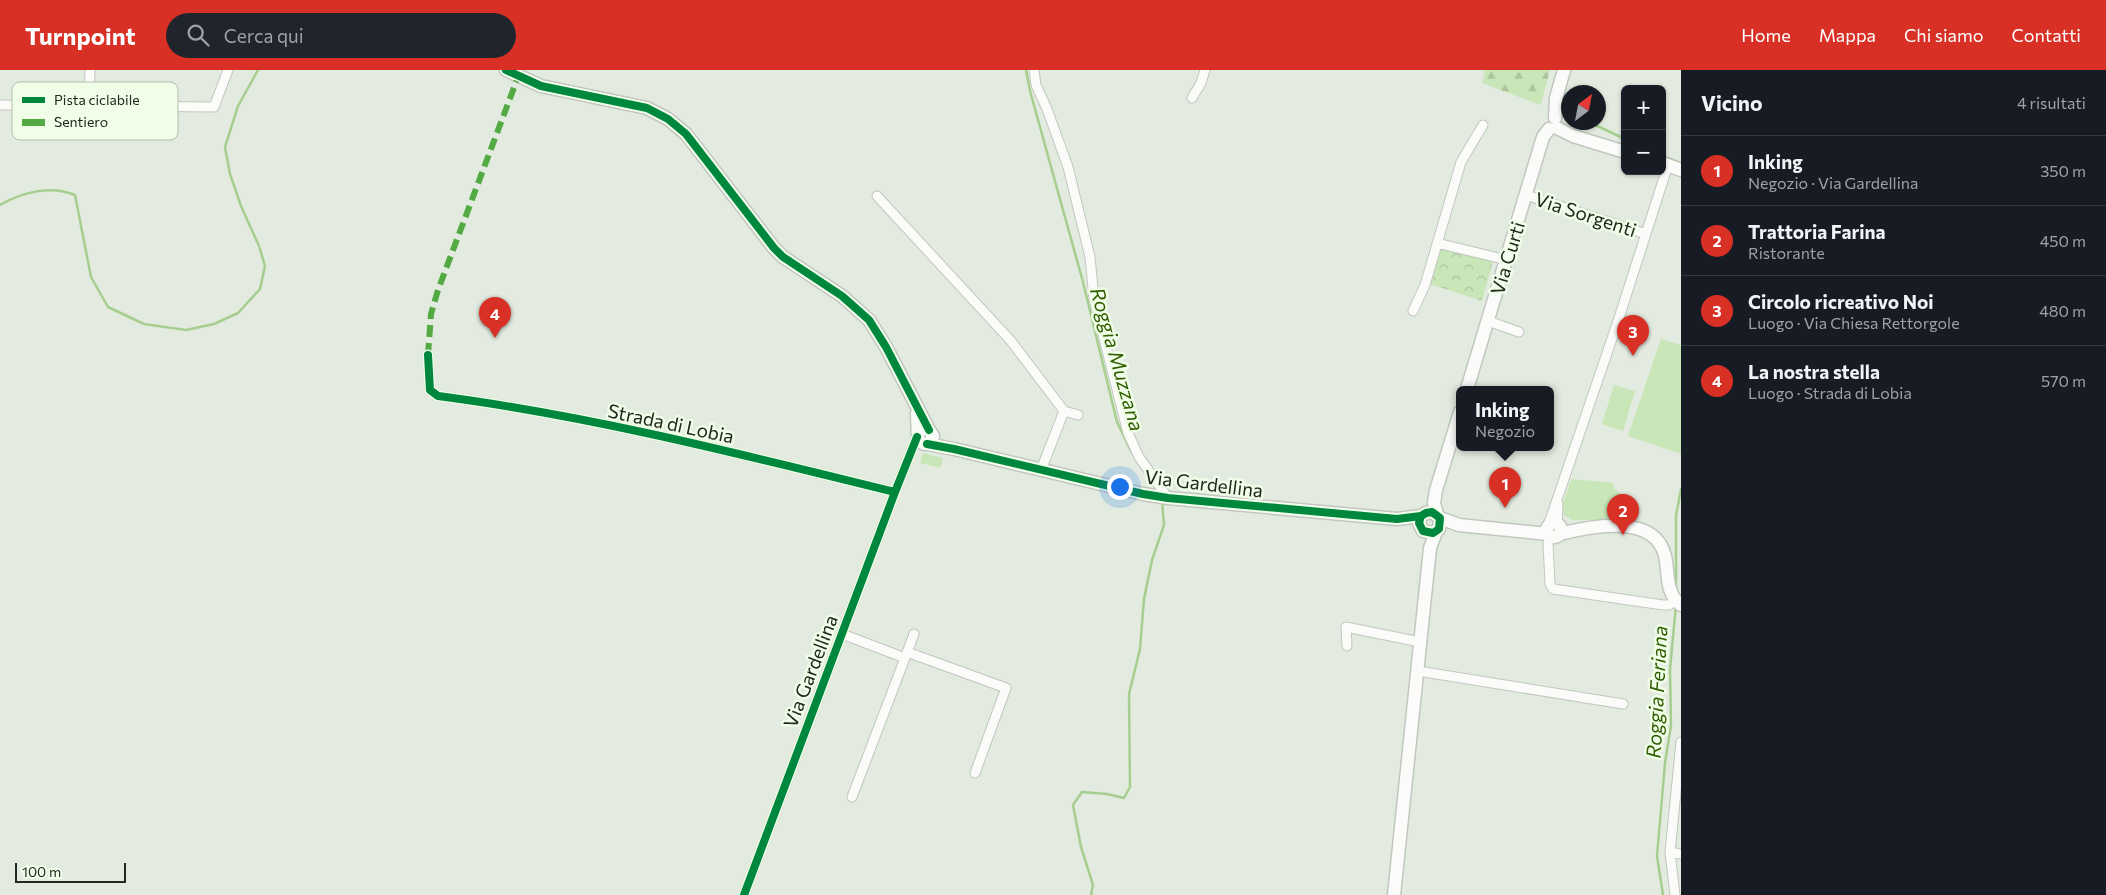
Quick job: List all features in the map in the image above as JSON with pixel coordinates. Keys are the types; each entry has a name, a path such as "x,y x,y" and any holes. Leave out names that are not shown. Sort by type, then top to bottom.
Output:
{"street":[{"path":"178,107 214,107 228,70"},
{"path":"506,70 541,86 641,106 668,119 686,134 768,242 783,257 842,296 869,320 886,347 914,400 925,437"},
{"name":"Via Gardellina","path":"1034,70 1036,85 1047,109 1068,167 1090,256 1094,299 1128,433 1139,457 1164,497"},
{"path":"1192,98 1201,83 1205,70"},
{"name":"Via Curti","path":"1468,386 1543,137 1554,125 1556,98 1564,70"},
{"path":"1413,311 1425,285 1461,162 1483,125"},
{"path":"1554,125 1573,136 1621,151"},
{"path":"1666,164 1681,170"},
{"path":"1432,526 1459,525 1527,532 1553,529 1638,528 1651,533 1660,543 1665,555 1671,595 1678,603 1663,605 1553,588 1550,584 1548,543 1553,529 1558,494 1618,322 1646,234 1662,175"},
{"name":"Via Sorgenti","path":"1526,195 1646,234"},
{"path":"877,196 1011,341 1064,411 1078,415"},
{"path":"1437,243 1506,260"},
{"path":"1488,321 1519,332"},
{"name":"Strada di Lobia","path":"428,355 430,390 438,396 497,405 650,434 895,492"},
{"path":"1041,470 1064,411"},
{"path":"1394,895 1434,503 1436,490 1456,425"},
{"name":"Via Gardellina","path":"744,895 907,459 925,437 954,449 1143,494 1397,519 1432,526"},
{"name":"Via Gardellina","path":"1397,519 1421,516 1419,523 1432,526"},
{"path":"1346,646 1346,627 1420,642"},
{"path":"842,634 1006,688 975,773"},
{"path":"852,797 914,634"},
{"path":"1418,671 1623,704"},
{"path":"1675,895 1670,852 1680,768 1681,742"},
{"path":"1670,852 1681,854"}],"green space":[{"path":"1485,70 1550,70 1541,105 1482,83"},
{"path":"1438,244 1493,261 1482,301 1424,282"},
{"path":"1661,339 1681,345 1681,454 1628,436"},
{"path":"1614,385 1635,391 1623,431 1602,424"},
{"path":"923,453 943,458 940,468 920,463"},
{"path":"1571,479 1614,483 1613,487 1622,496 1621,520 1572,520 1564,515 1562,507"}],"waterway":[{"path":"0,205 27,193 37,191 47,190 75,195 91,277 108,307 144,324 186,330 214,324 238,313 260,289 265,266 259,246 241,206 230,174 225,147 238,106 258,70"},
{"name":"Roggia Muzzana","path":"1026,70 1030,91 1083,282 1117,422 1131,451"},
{"name":"Roggia Feriana","path":"1606,130 1621,137"},
{"name":"Roggia Feriana","path":"1666,157 1681,163"},
{"name":"Roggia Feriana","path":"1676,590 1676,516 1681,489"},
{"name":"Roggia Muzzana","path":"1091,895 1093,885 1081,847 1073,805 1082,792 1107,794 1124,798 1130,787 1129,694 1140,649 1144,599 1152,560 1164,525 1162,500"},
{"name":"Roggia Feriana","path":"1663,895 1657,856 1665,763 1671,725 1670,669 1676,605"}],"marked path":[{"path":"428,355 431,314 438,290 518,77"}],"cycle path":[{"path":"506,70 541,86 647,108 668,119 686,134 774,248 783,257 842,296 869,320 886,347 929,430"},
{"path":"428,355 430,390 438,396 496,404 610,425 895,492"},
{"path":"744,895 917,437"},
{"path":"927,444 1143,494 1168,498 1397,519 1421,516 1432,512 1440,518 1439,529 1433,533 1423,531 1419,523 1421,516"}],"place":[{"name":"La nostra stella","path":"495,338"},
{"name":"Circolo ricreativo Noi","path":"1633,356"},
{"name":"Inking","path":"1505,508"},
{"name":"Trattoria Farina","path":"1623,535"}]}
